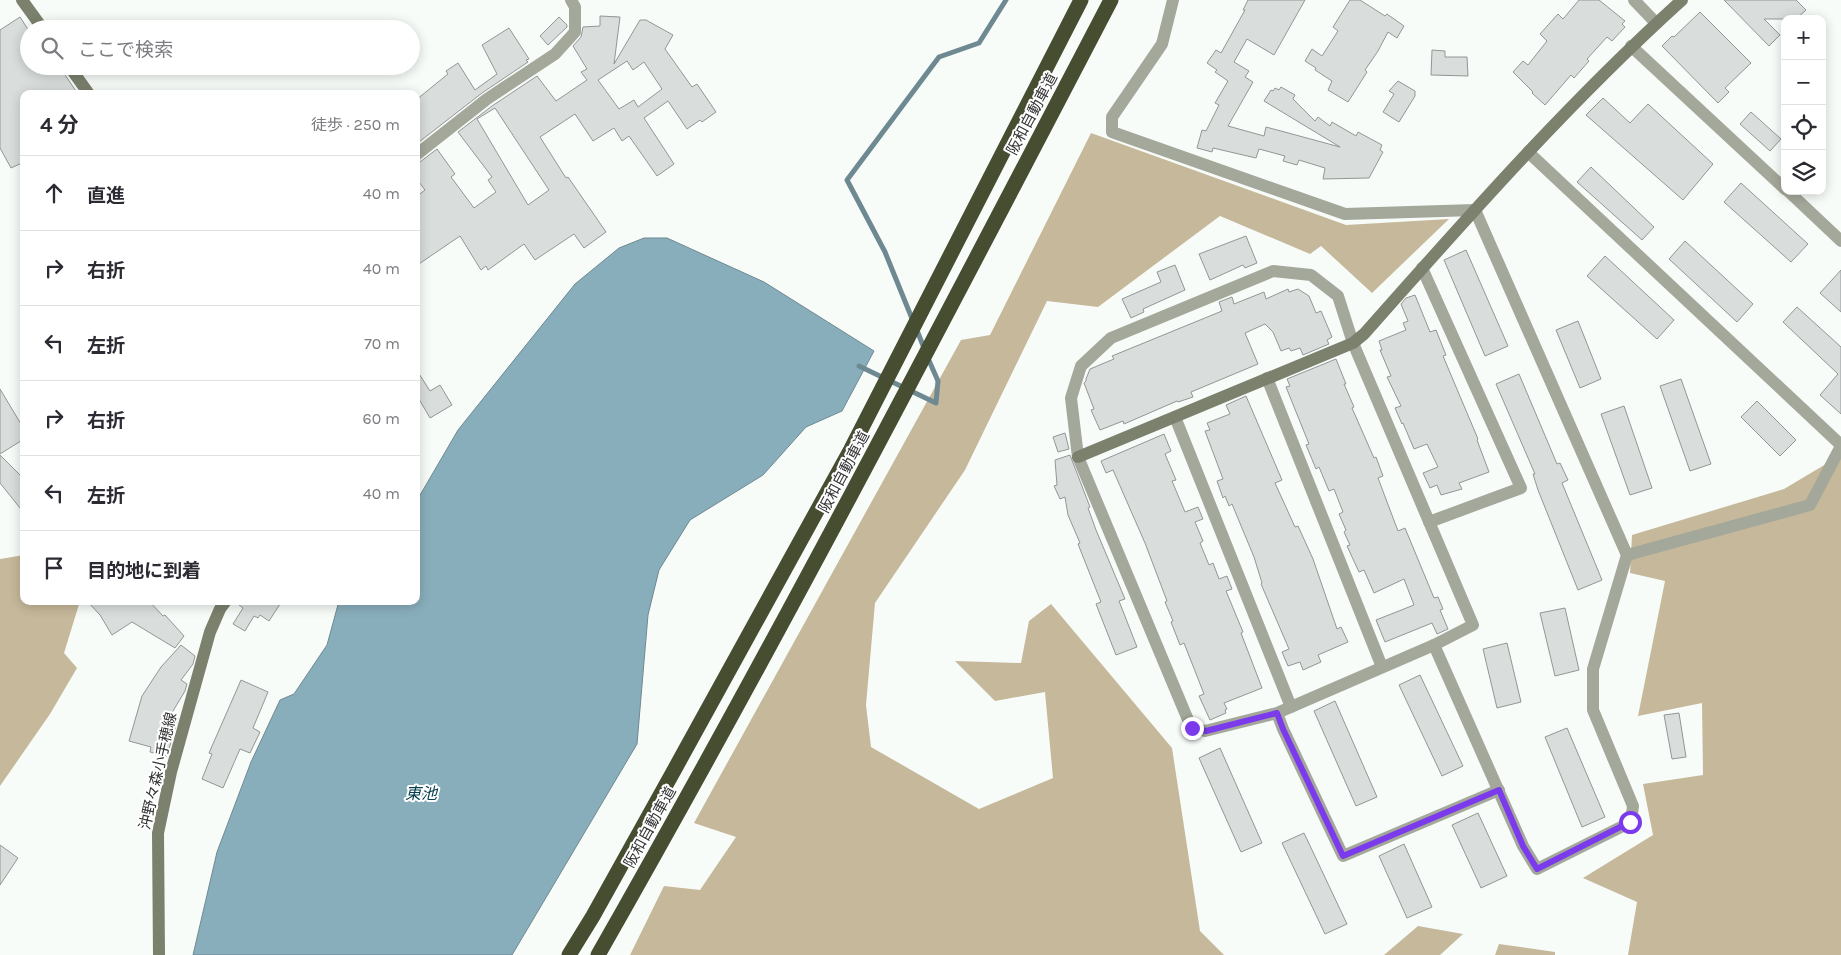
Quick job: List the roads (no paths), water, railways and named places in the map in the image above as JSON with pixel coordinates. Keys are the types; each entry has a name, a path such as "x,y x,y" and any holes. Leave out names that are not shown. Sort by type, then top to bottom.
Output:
{"highway":[{"name":"阪和自動車道","path":"569,955 593,916 850,449 916,325 1082,0"},
{"name":"阪和自動車道","path":"598,955 674,820 869,462 1111,0"}],"street":[{"path":"22,0 36,20"},
{"path":"420,152 487,99 555,54 574,32 575,7 571,0"},
{"path":"1173,0 1162,44 1112,117 1112,132 1345,214 1475,210"},
{"path":"1634,0 1656,23"},
{"path":"1078,457 1353,343 1364,334 1565,112 1631,46 1682,0"},
{"path":"1631,46 1781,185"},
{"path":"75,75 86,90"},
{"path":"1528,152 1841,446 1810,505 1627,555"},
{"path":"1792,195 1841,241"},
{"path":"1434,645 1523,846 1537,869 1630,822 1633,806 1593,710 1593,669 1627,555 1475,210"},
{"path":"1422,268 1521,488 1429,522"},
{"path":"1274,271 1311,274 1338,296 1353,343 1473,625 1434,645 1277,713 1206,731 1192,728 1078,457 1071,398 1081,366 1111,338 1274,271"},
{"path":"1267,378 1382,667"},
{"path":"1174,417 1291,707"},
{"name":"沖野々森小手穂線","path":"159,955 158,833 171,772 210,632 223,605"},
{"path":"1277,713 1343,856 1499,790"}],"water":[{"name":"東池","path":"644,238 667,238 764,282 874,351 842,411 806,427 763,475 690,520 659,570 648,615 637,744 512,955 193,955 217,852 251,762 280,700 294,694 327,645 338,605 420,605 420,495 458,430 575,284 619,248"}],"waterway":[{"path":"913,321 885,252 847,180 939,57 979,43 1006,0"},
{"path":"916,328 924,348"},
{"path":"859,366 936,403 938,381 927,356"}]}
